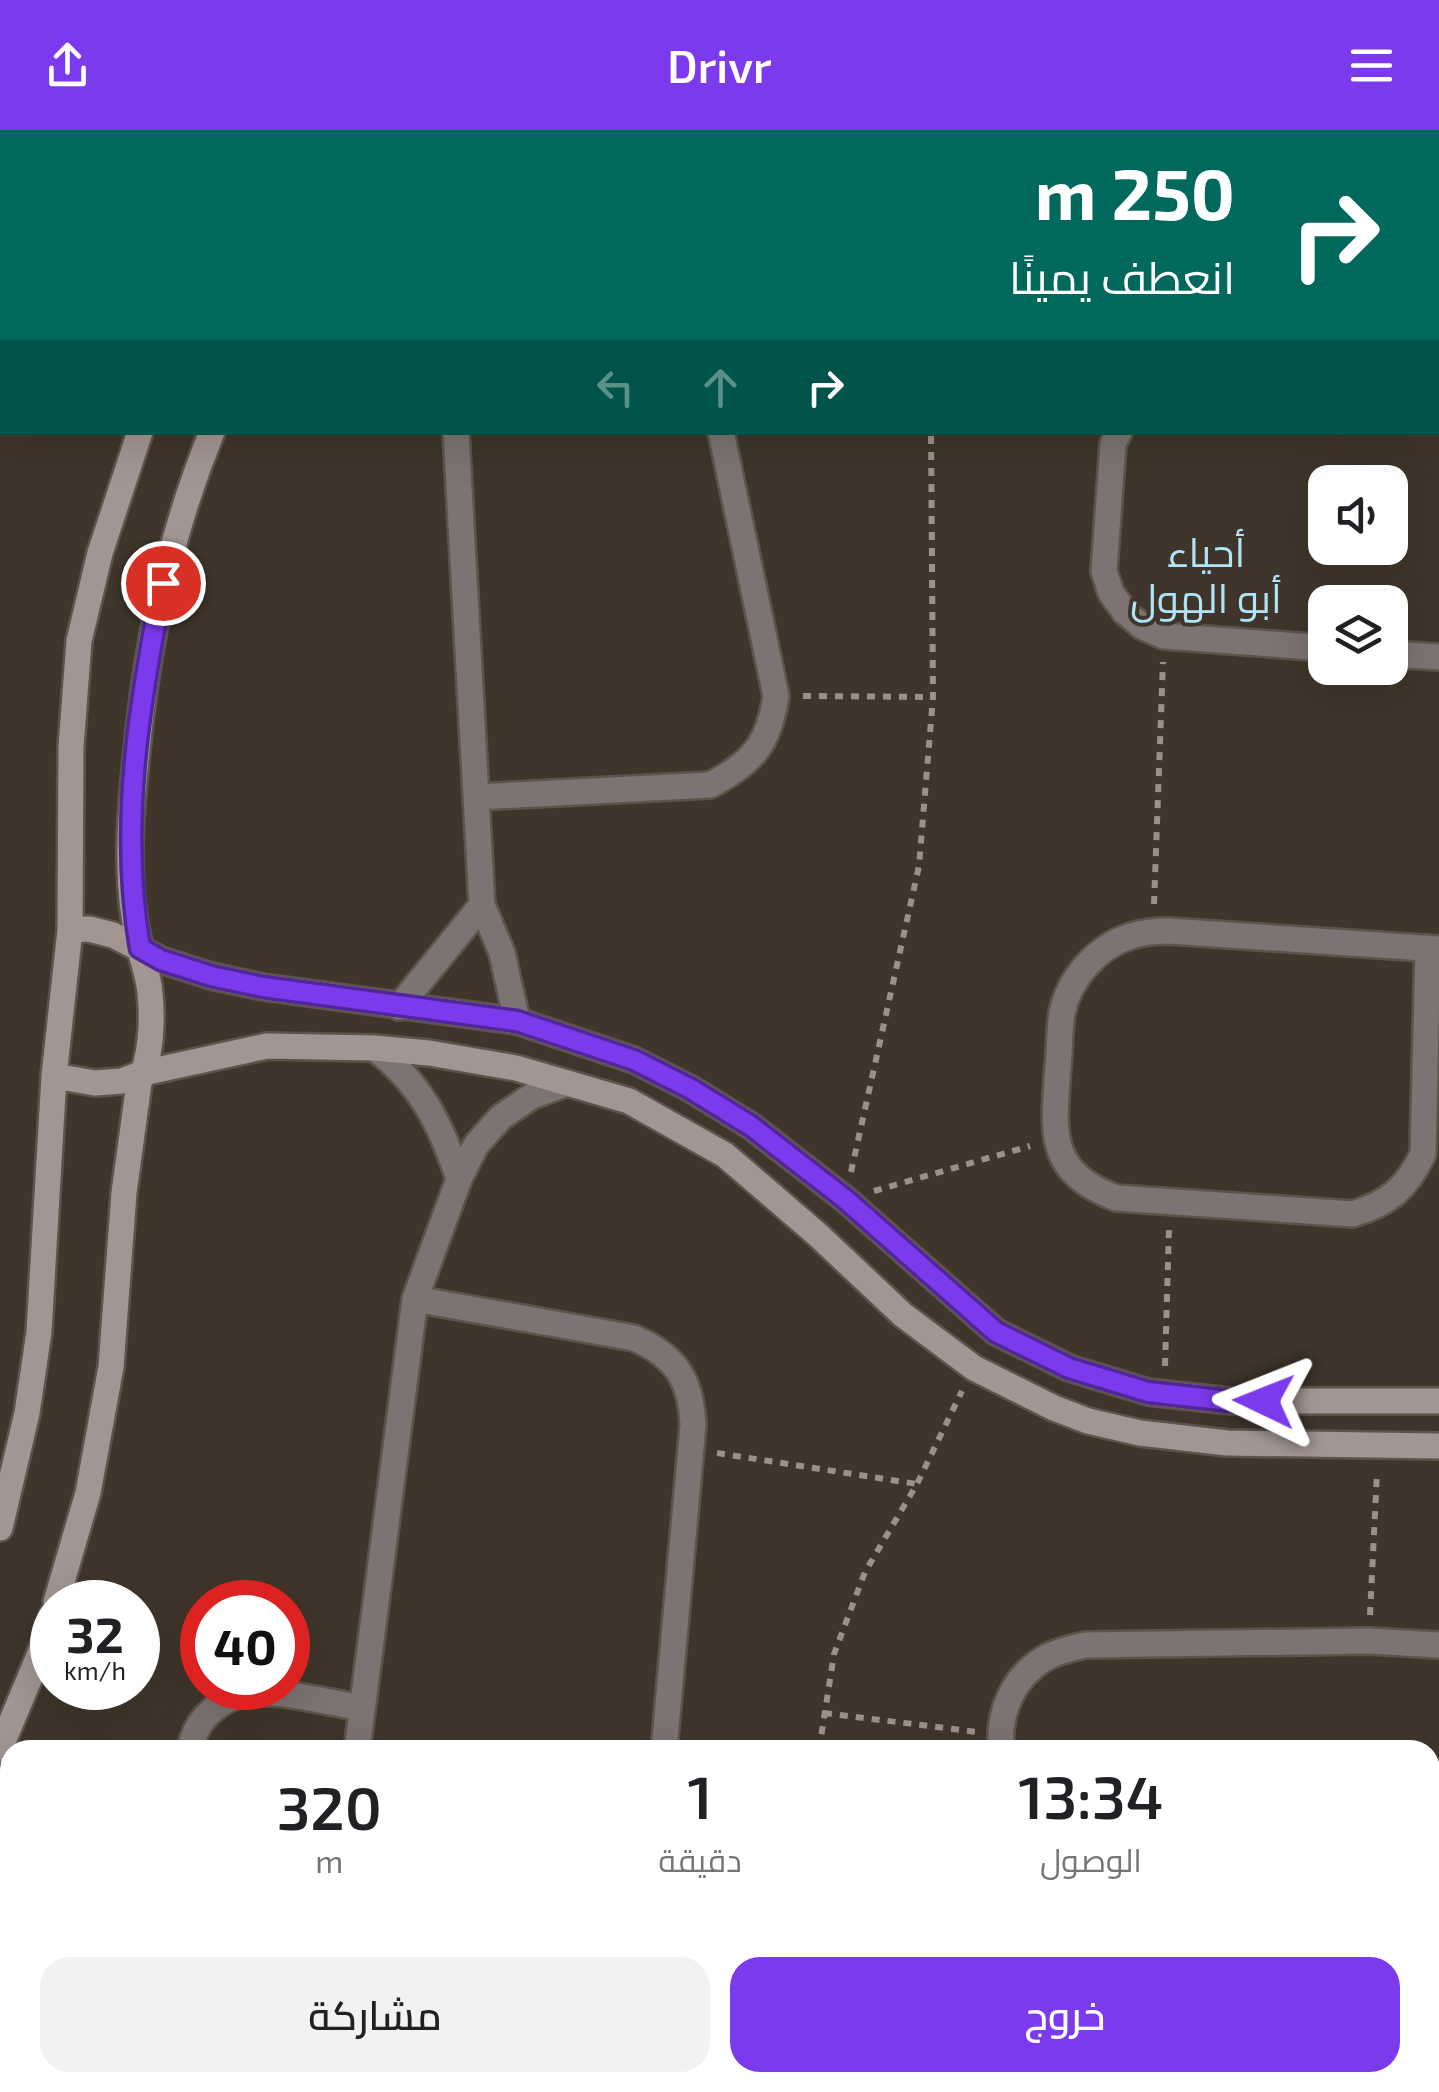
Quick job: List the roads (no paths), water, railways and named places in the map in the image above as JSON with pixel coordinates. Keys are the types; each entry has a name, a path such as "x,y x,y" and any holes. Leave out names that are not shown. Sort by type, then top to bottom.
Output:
{"street":[{"path":"0,1528 26,1413 38,1332 54,1076 70,930 70,748 79,641 100,554 139,435"},
{"path":"63,1580 88,1494 110,1367 124,1193 138,1084 150,1040 150,991 140,948 130,865 144,680 163,583 193,478 211,435"},
{"path":"456,435 482,906 502,952 517,1021"},
{"path":"476,796 710,785 736,772 758,751 772,725 776,696 722,435"},
{"path":"1118,435 1113,444 1104,571 1125,612 1164,636 1308,647"},
{"path":"1408,655 1439,658"},
{"path":"399,1006 482,906"},
{"path":"70,930 102,932 161,960 211,976 263,987 517,1021 634,1060 751,1126 845,1199 996,1332 1069,1368 1148,1392 1230,1401 1439,1401"},
{"path":"1153,931 1434,949 1422,1154 1412,1176 1396,1194 1376,1207 1353,1214 1116,1198 1094,1189 1075,1174 1061,1155 1054,1120 1062,1013 1075,980 1109,946 1153,931"},
{"path":"54,1076 122,1082 144,1073 267,1046 374,1048 516,1068 629,1101 725,1155 818,1234 903,1315 974,1368 1054,1408 1140,1433 1227,1443 1439,1446"},
{"path":"374,1048 418,1090 436,1118 459,1179"},
{"path":"358,1740 415,1300 459,1179 476,1145 501,1117 532,1096 568,1084"},
{"path":"415,1300 634,1338 655,1347 685,1380 692,1402 691,1450 665,1740"},
{"path":"974,1368 996,1332"},
{"path":"1000,1740 1006,1701 1024,1672 1050,1655 1085,1645 1369,1641 1439,1645"},
{"path":"4,1740 30,1678"},
{"path":"192,1740 202,1720 219,1703 242,1694 265,1692 362,1708"}],"district":[{"name":"أحياء أبو الهول","path":"1206,574"}]}
